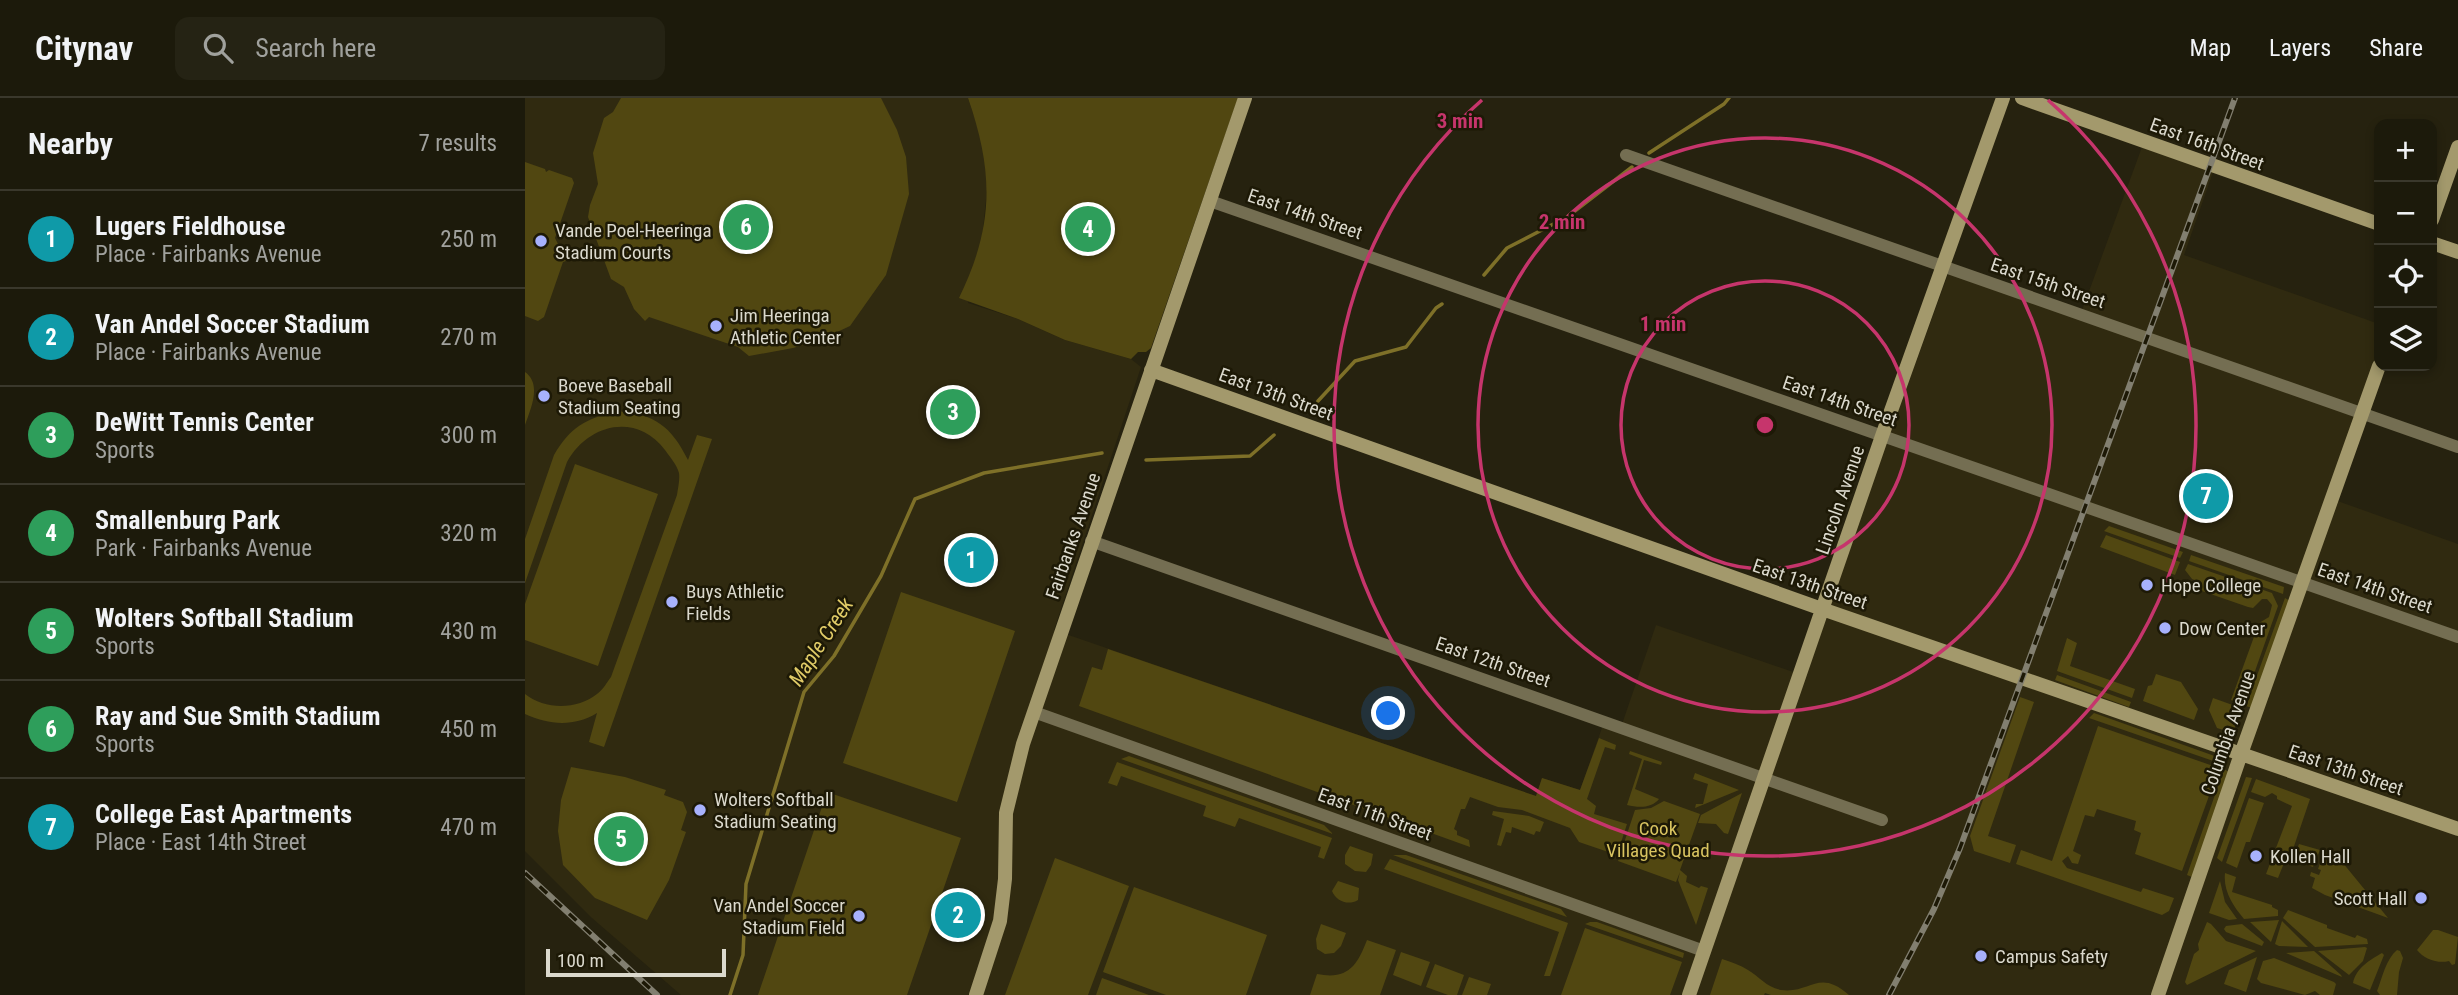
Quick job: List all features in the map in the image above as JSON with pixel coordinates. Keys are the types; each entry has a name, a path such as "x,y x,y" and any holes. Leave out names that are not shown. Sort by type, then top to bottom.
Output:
{"street":[{"name":"Fairbanks Avenue","path":"976,995 1000,921 1005,879 1006,813 1014,774 1091,541 1245,98"},
{"name":"Lincoln Avenue","path":"1689,995 1882,436 2003,98"},
{"name":"East 16th Street","path":"2022,98 2374,222"},
{"path":"2437,205 2458,147"},
{"name":"East 15th Street","path":"1626,155 2458,447"},
{"name":"East 14th Street","path":"1210,201 2458,637"},
{"path":"2437,245 2458,252"},
{"name":"East 13th Street","path":"1151,370 1822,609 2458,829"},
{"name":"Columbia Avenue","path":"2158,995 2377,371"},
{"name":"East 12th Street","path":"1091,541 1882,820"},
{"name":"East 11th Street","path":"1034,712 1704,950"}],"shaded area":[{"name":"Hope College","path":"525,98 968,98 981,137 988,180 982,239 972,272 968,303 1018,319 1065,340 1131,359 1141,367 1054,630 1536,796 1542,778 1580,790 1603,725 1620,730 1656,625 1802,675 1951,266 2081,313 2142,147 2213,172 2184,255 2374,322 2374,371 2377,371 2332,499 2458,544 2458,995 681,995 592,918 525,851"}],"green space":[{"path":"621,98 881,98 897,130 906,157 909,194 886,275 850,326 820,340 749,356 738,347 649,317 645,321 634,309 624,287 611,279 588,217 598,184 593,153 604,118 613,112"},
{"path":"968,98 1238,98 1151,348 1146,352 1138,352 1131,359 1065,340 1018,319 959,298 979,247 986,199 982,151"},
{"name":"Vande Poel-Heeringa Stadium Courts","path":"525,162 545,169 546,172 549,170 572,178 574,183 555,238 558,244 576,251 574,258 563,262 544,317 538,321 525,316"},
{"path":"525,372 533,383 534,390 525,425"},
{"path":"616,411 641,415 660,424 675,438 688,460 697,435 712,439 604,747 589,742 597,713 579,721 561,723 543,720 525,714 525,694 542,703 571,705 597,694 611,677 677,495 677,467 653,438 640,430 627,427 600,431 576,449 567,462 525,583 525,539 554,455 560,445 580,426"},
{"path":"575,464 658,494 598,666 525,640 525,604"},
{"path":"2109,526 2183,552 2180,558 2104,531"},
{"path":"2106,535 2180,562 2175,575 2100,547"},
{"path":"2191,555 2284,587 2283,594 2189,561"},
{"path":"2188,564 2272,593 2278,606 2243,705 2231,700 2259,623 2269,617 2272,605 2267,599 2262,599 2253,608 2248,607 2199,590 2202,583 2192,579 2185,570"},
{"path":"901,592 1015,631 957,802 843,763"},
{"path":"2285,598 2290,601 2252,708 2246,706"},
{"path":"2067,638 2077,643 2070,666 2135,689 2132,698 2057,671"},
{"path":"1108,649 1536,796 1542,778 1580,790 1599,738 1616,745 1615,750 1605,747 1587,799 1596,806 1594,814 1627,824 1617,855 1579,842 1570,828 1522,810 1498,807 1470,797 1465,809 1461,809 1454,829 1457,835 1469,840 1470,847 1079,706 1092,667 1102,670"},
{"path":"2156,674 2181,682 2198,709 2194,720 2143,701"},
{"path":"2057,675 2131,702 2129,707 2055,680"},
{"path":"2020,697 2034,702 1988,836 2016,845 2010,863 1974,851 1970,836"},
{"path":"2213,698 2241,708 2233,733 2217,728 2209,710"},
{"path":"2094,713 2223,759 2222,764 2089,718"},
{"path":"2098,726 2219,768 2182,871 2135,854 2141,833 2134,830 2136,821 2097,809 2094,817 2085,815 2073,851 2081,855 2078,864 2072,863 2068,856 2062,861 2067,868 2141,892 2143,888 2174,898 2169,911 2162,915 2016,864 2021,850 2052,861"},
{"path":"1630,751 1662,762 1661,765 1644,760 1635,789 1659,799 1649,806 1627,805 1642,759 1629,754"},
{"path":"1129,756 1324,825 1333,834 1121,759"},
{"path":"1117,762 1332,838 1324,859 1318,857 1321,847 1239,818 1235,827 1203,816 1206,806 1121,776 1117,786 1108,783"},
{"path":"571,767 625,777 666,790 664,795 683,802 687,812 681,830 686,832 669,880 647,920 595,898 563,865 558,831 561,800"},
{"path":"2224,769 2229,772 2192,877 2187,875"},
{"path":"1695,773 1739,790 1695,808 1696,804 1703,804 1708,784 1693,779"},
{"path":"2246,777 2252,778 2222,862 2217,858"},
{"path":"2256,779 2310,799 2290,858 2286,858 2278,878 2266,874 2292,806 2277,799 2272,793 2265,797 2251,792"},
{"name":"Van Andel Soccer Stadium Field","path":"827,792 961,838 907,995 758,995"},
{"path":"1742,793 1728,834 1716,824 1698,823 1701,815"},
{"path":"2249,798 2264,803 2237,868 2226,863"},
{"name":"Cook Villages Quad","path":"1664,801 1700,814 1680,870 1687,876 1686,882 1699,888 1708,888 1696,925 1678,880 1680,872 1676,882 1618,861 1635,810 1651,808"},
{"path":"1493,811 1529,816 1544,822 1540,832 1536,831 1534,835 1512,827 1511,833 1506,832 1501,846 1497,845 1504,819 1492,815"},
{"path":"2299,844 2320,850 2313,867 2293,860"},
{"path":"1350,846 1373,854 1371,865 1366,872 1355,871 1345,864 1345,855"},
{"path":"2324,852 2338,857 2388,918 2312,888 2315,878 2310,876 2311,872 2319,875 2321,870 2318,869"},
{"path":"1393,855 1406,855 1561,909 1567,917"},
{"path":"1055,858 1129,886 1088,995 1005,995"},
{"path":"1390,859 1568,923 1550,976 1544,976 1559,932 1384,869"},
{"path":"2225,873 2236,877 2232,892 2272,905 2278,910 2278,916 2244,919 2230,898"},
{"path":"1338,881 1359,888 1358,900 1343,902 1336,897 1332,891"},
{"path":"2220,881 2225,902 2237,919 2229,920 2209,913"},
{"path":"1134,887 1267,935 1246,995 1166,995 1103,972"},
{"path":"2288,910 2327,925 2327,928 2355,938 2357,935 2367,939 2368,944 2315,947 2283,918"},
{"path":"2279,920 2271,942 2250,922"},
{"path":"2282,921 2308,947 2275,944"},
{"path":"1597,922 1684,953 1683,958 1585,924"},
{"path":"2207,922 2226,941 2256,951 2187,985 2185,982 2194,954 2199,950 2198,944"},
{"path":"1321,924 1346,933 1341,946 1334,953 1325,954 1317,949 1316,939"},
{"path":"2242,924 2264,942 2262,946 2224,929 2226,926"},
{"path":"1585,928 1682,962 1670,995 1561,995"},
{"path":"2433,930 2458,937 2455,964 2432,960 2417,950"},
{"path":"1367,940 1396,950 1380,995 1310,995 1317,974 1336,975 1350,969"},
{"path":"2367,948 2363,961 2349,975 2318,951"},
{"path":"2397,950 2403,958 2397,995 2380,995 2377,991 2385,969"},
{"path":"2314,951 2341,975 2342,977 2286,953"},
{"path":"1401,952 1430,962 1421,986 1393,975"},
{"path":"2382,953 2384,955 2370,990 2353,983 2360,969"},
{"path":"2257,957 2246,992 2224,984 2229,970"},
{"path":"2274,958 2334,982 2336,984 2333,995 2320,995 2315,991 2305,995 2261,983 2257,979 2263,961"},
{"path":"1722,959 1745,968 1776,989 1800,989 1830,983 1849,995 1710,995"},
{"path":"1435,964 1464,975 1457,995 1448,995 1426,987"},
{"path":"1469,977 1491,984 1487,995 1462,995"},
{"path":"1102,978 1149,995 1096,995"}],"waterway":[{"name":"Maple Creek","path":"1649,153 1724,104 1729,98"},
{"name":"Maple Creek","path":"1484,275 1507,248 1567,217 1632,167"},
{"name":"Maple Creek","path":"1318,401 1355,361 1406,347 1442,304"},
{"name":"Maple Creek","path":"1146,460 1250,456 1274,435"},
{"name":"Maple Creek","path":"730,995 743,955 746,884 804,692 834,656 881,576 915,499 984,473 1102,453"}],"railway":[{"path":"1889,995 1934,909 1960,848 2235,98"},
{"path":"525,873 657,995"}],"place":[{"name":"Ray and Sue Smith Stadium","path":"746,227"},
{"name":"Smallenburg Park","path":"1088,229"},
{"name":"Vande Poel-Heeringa Stadium Courts","path":"541,241"},
{"name":"Jim Heeringa Athletic Center","path":"716,326"},
{"name":"Boeve Baseball Stadium Seating","path":"544,396"},
{"name":"DeWitt Tennis Center","path":"953,412"},
{"name":"College East Apartments","path":"2206,496"},
{"name":"Lugers Fieldhouse","path":"971,560"},
{"name":"Hope College","path":"2147,585"},
{"name":"Buys Athletic Fields","path":"672,602"},
{"name":"Dow Center","path":"2165,628"},
{"name":"Wolters Softball Stadium Seating","path":"700,810"},
{"name":"Wolters Softball Stadium","path":"621,839"},
{"name":"Kollen Hall","path":"2256,856"},
{"name":"Scott Hall","path":"2421,898"},
{"name":"Van Andel Soccer Stadium","path":"958,915"},
{"name":"Van Andel Soccer Stadium Field","path":"859,916"},
{"name":"Campus Safety","path":"1981,956"}]}
